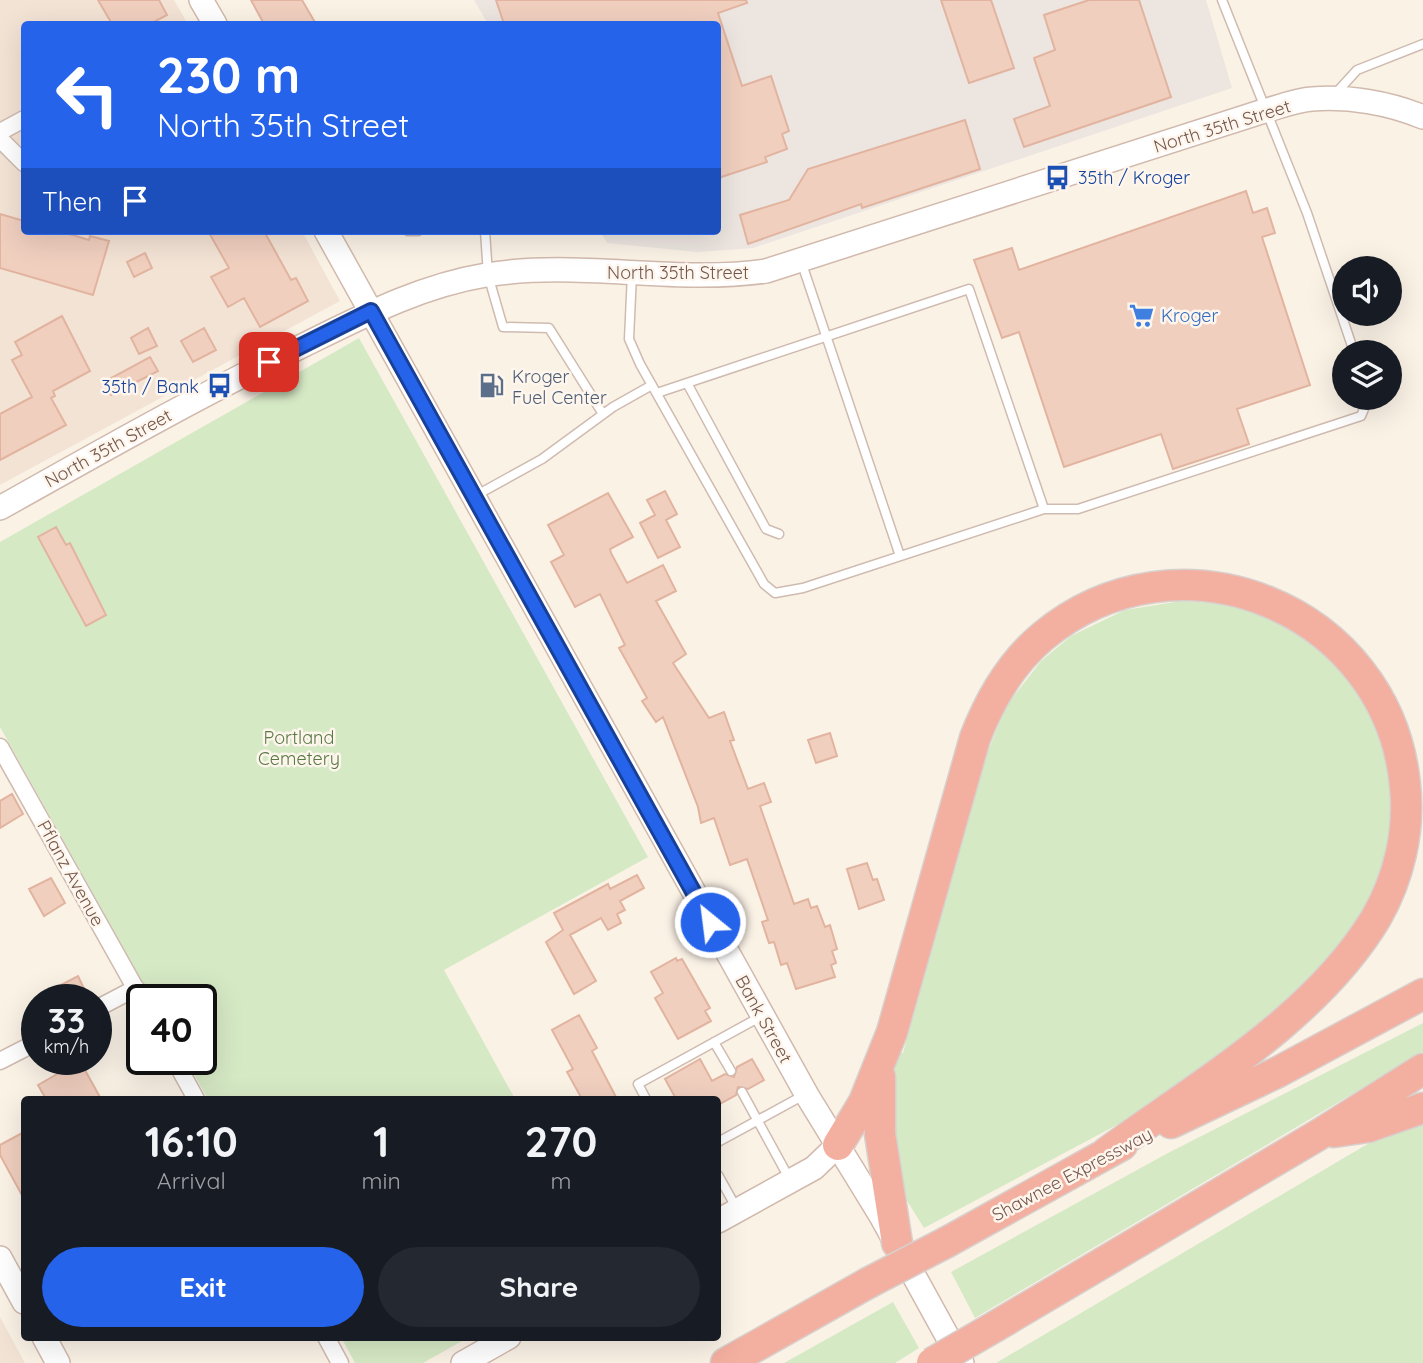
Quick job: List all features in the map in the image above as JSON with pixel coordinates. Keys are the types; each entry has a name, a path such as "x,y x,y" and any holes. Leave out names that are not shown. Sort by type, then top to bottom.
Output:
{"highway":[{"path":"838,1144 864,1102 892,1032 975,737 993,696 1024,654 1075,614 1118,595 1144,589 1198,585 1225,588 1277,604 1311,624 1342,650 1376,693 1398,743 1406,796 1406,822 1397,871 1376,917 1320,989 1272,1032 1106,1153"},
{"name":"Shawnee Expressway","path":"726,1363 1106,1153 1278,1072 1423,994"},
{"path":"881,1059 880,1133 897,1243"},
{"path":"932,1363 1320,1134 1423,1069"},
{"path":"1320,1134 1368,1127 1423,1108"}],"street":[{"name":"North 35th Street","path":"0,508 219,386 371,311 423,291 488,275 548,271 726,276 766,271 1264,111 1311,99 1399,107 1423,117"},
{"path":"0,132 21,121"},
{"path":"0,139 21,160"},
{"name":"Bank Street","path":"328,235 472,498 806,1094 897,1243 962,1363"},
{"name":"Pflanz Avenue","path":"0,747 133,984"},
{"path":"0,1062 21,1051"},
{"path":"183,1075 194,1096"},
{"path":"727,1216 814,1168 838,1144"},
{"path":"0,1258 21,1296"},
{"path":"46,1341 58,1363"},
{"path":"328,1341 340,1363"},
{"path":"463,1363 502,1341"}],"lane":[{"path":"1222,0 1264,111 1307,213 1350,340"},
{"path":"1331,100 1357,70 1423,44"},
{"path":"485,235 488,275 503,327 549,328 603,414"},
{"path":"801,261 900,556"},
{"path":"632,272 629,339 764,584 775,593 790,592 1044,509 1078,509 1361,416 1364,410"},
{"path":"472,498 542,459 603,414 655,389 687,383 969,289 1044,509"},
{"path":"687,383 765,529 779,534"},
{"path":"644,1096 638,1084 763,1016"},
{"path":"714,1042 731,1071"},
{"path":"742,1092 791,1181"},
{"path":"721,1140 806,1094"},
{"path":"721,1189 727,1216"}],"shaded area":[{"path":"0,0 174,0 186,21 21,21 21,235 304,235 340,301 0,485"},
{"path":"474,0 1206,0 1232,88 753,248 698,252 607,243 602,235 721,235 721,21 486,21"},
{"path":"0,1317 25,1363 0,1363"}],"green space":[{"name":"Portland Cemetery","path":"359,338 648,857 444,970 513,1096 206,1096 194,1075 217,1075 217,984 144,984 0,727 0,542"},
{"path":"1181,601 1214,603 1258,613 1303,635 1346,673 1371,708 1394,774 1390,864 1333,965 1173,1095 924,1228 904,1196 888,1098 898,1053 903,1053 984,761 1006,706 1041,661 1071,636 1125,610"},
{"path":"1423,1023 1423,1052 975,1318 951,1272 1168,1153"},
{"path":"1423,1122 1423,1363 996,1363 1371,1142"},
{"path":"893,1302 919,1348 895,1363 784,1363"},
{"path":"343,1341 462,1341 423,1363 355,1363"}],"building":[{"path":"98,0 159,0 167,15 156,21 110,21"},
{"path":"251,0 302,0 314,21 262,21"},
{"path":"496,0 746,0 747,3 718,13 721,21 503,21"},
{"path":"941,0 991,0 1014,68 969,83"},
{"path":"1089,0 1139,0 1171,97 1024,147 1014,119 1050,106 1034,58 1055,50 1044,15"},
{"path":"721,22 742,86 771,76 789,131 782,134 787,149 765,157 767,162 721,177"},
{"path":"965,120 980,169 862,208 861,204 748,244 740,215 789,200 808,169"},
{"name":"Kroger","path":"1246,191 1253,213 1267,208 1275,233 1262,237 1310,385 1237,409 1249,444 1173,469 1161,434 1064,467 1019,332 1002,338 974,260 1012,248 1019,270"},
{"path":"0,214 21,220 21,235 72,235 89,240 90,236 109,241 93,295 0,268"},
{"path":"210,235 266,235 291,280 296,278 308,301 260,327 244,298 228,307 211,277 229,268"},
{"path":"145,253 152,268 134,277 127,262"},
{"path":"62,316 90,371 53,391 55,396 51,398 66,425 0,460 0,414 32,397 12,360 22,355 15,342"},
{"path":"148,328 157,346 139,354 131,338"},
{"path":"204,328 216,350 193,362 181,341"},
{"path":"150,357 158,371 111,395 104,382"},
{"path":"665,491 677,514 666,520 680,547 658,558 640,523 655,515 647,500"},
{"path":"608,493 633,537 610,549 611,553 627,583 663,565 676,591 656,601 686,654 673,663 709,718 724,712 734,740 730,741 748,789 764,783 771,802 760,806 794,904 808,899 811,908 817,906 825,927 830,925 837,949 832,951 836,963 831,965 835,977 796,989 787,963 781,965 774,942 769,943 762,922 768,920 747,859 730,865 714,818 701,823 698,807 663,717 656,722 642,701 647,698 619,648 625,645 600,594 575,607 551,562 564,555 548,525"},
{"path":"56,527 66,545 70,543 106,615 86,626 38,537"},
{"path":"830,733 837,756 816,763 808,740"},
{"path":"12,794 23,814 0,828 0,801"},
{"path":"867,863 873,880 877,879 884,900 859,909 847,869"},
{"path":"637,875 644,888 620,901 625,910 617,914 621,923 608,930 601,918 570,935 596,981 574,994 546,942 563,930 554,913 608,884 610,889"},
{"path":"51,878 65,903 44,916 29,889"},
{"path":"676,958 677,961 682,959 710,1008 705,1011 711,1021 678,1039 655,998 663,993 651,972"},
{"path":"78,976 82,984 63,984"},
{"path":"579,1015 597,1048 592,1051 615,1096 580,1096 567,1072 573,1069 552,1030"},
{"path":"700,1059 712,1081 725,1074 734,1077 737,1067 752,1059 764,1080 748,1089 738,1087 736,1095 721,1103 721,1096 674,1096 665,1079"},
{"path":"56,1075 88,1075 99,1096 44,1096 38,1085"},
{"path":"21,1134 21,1194 0,1155 0,1145"}],"place":[{"name":"35th / Kroger","path":"1058,177"},
{"name":"Kroger","path":"1141,315"},
{"name":"35th / Bank","path":"219,386"},
{"name":"Kroger Fuel Center","path":"492,386"}],"route":[{"path":"269,362 371,311 710,922"}]}
